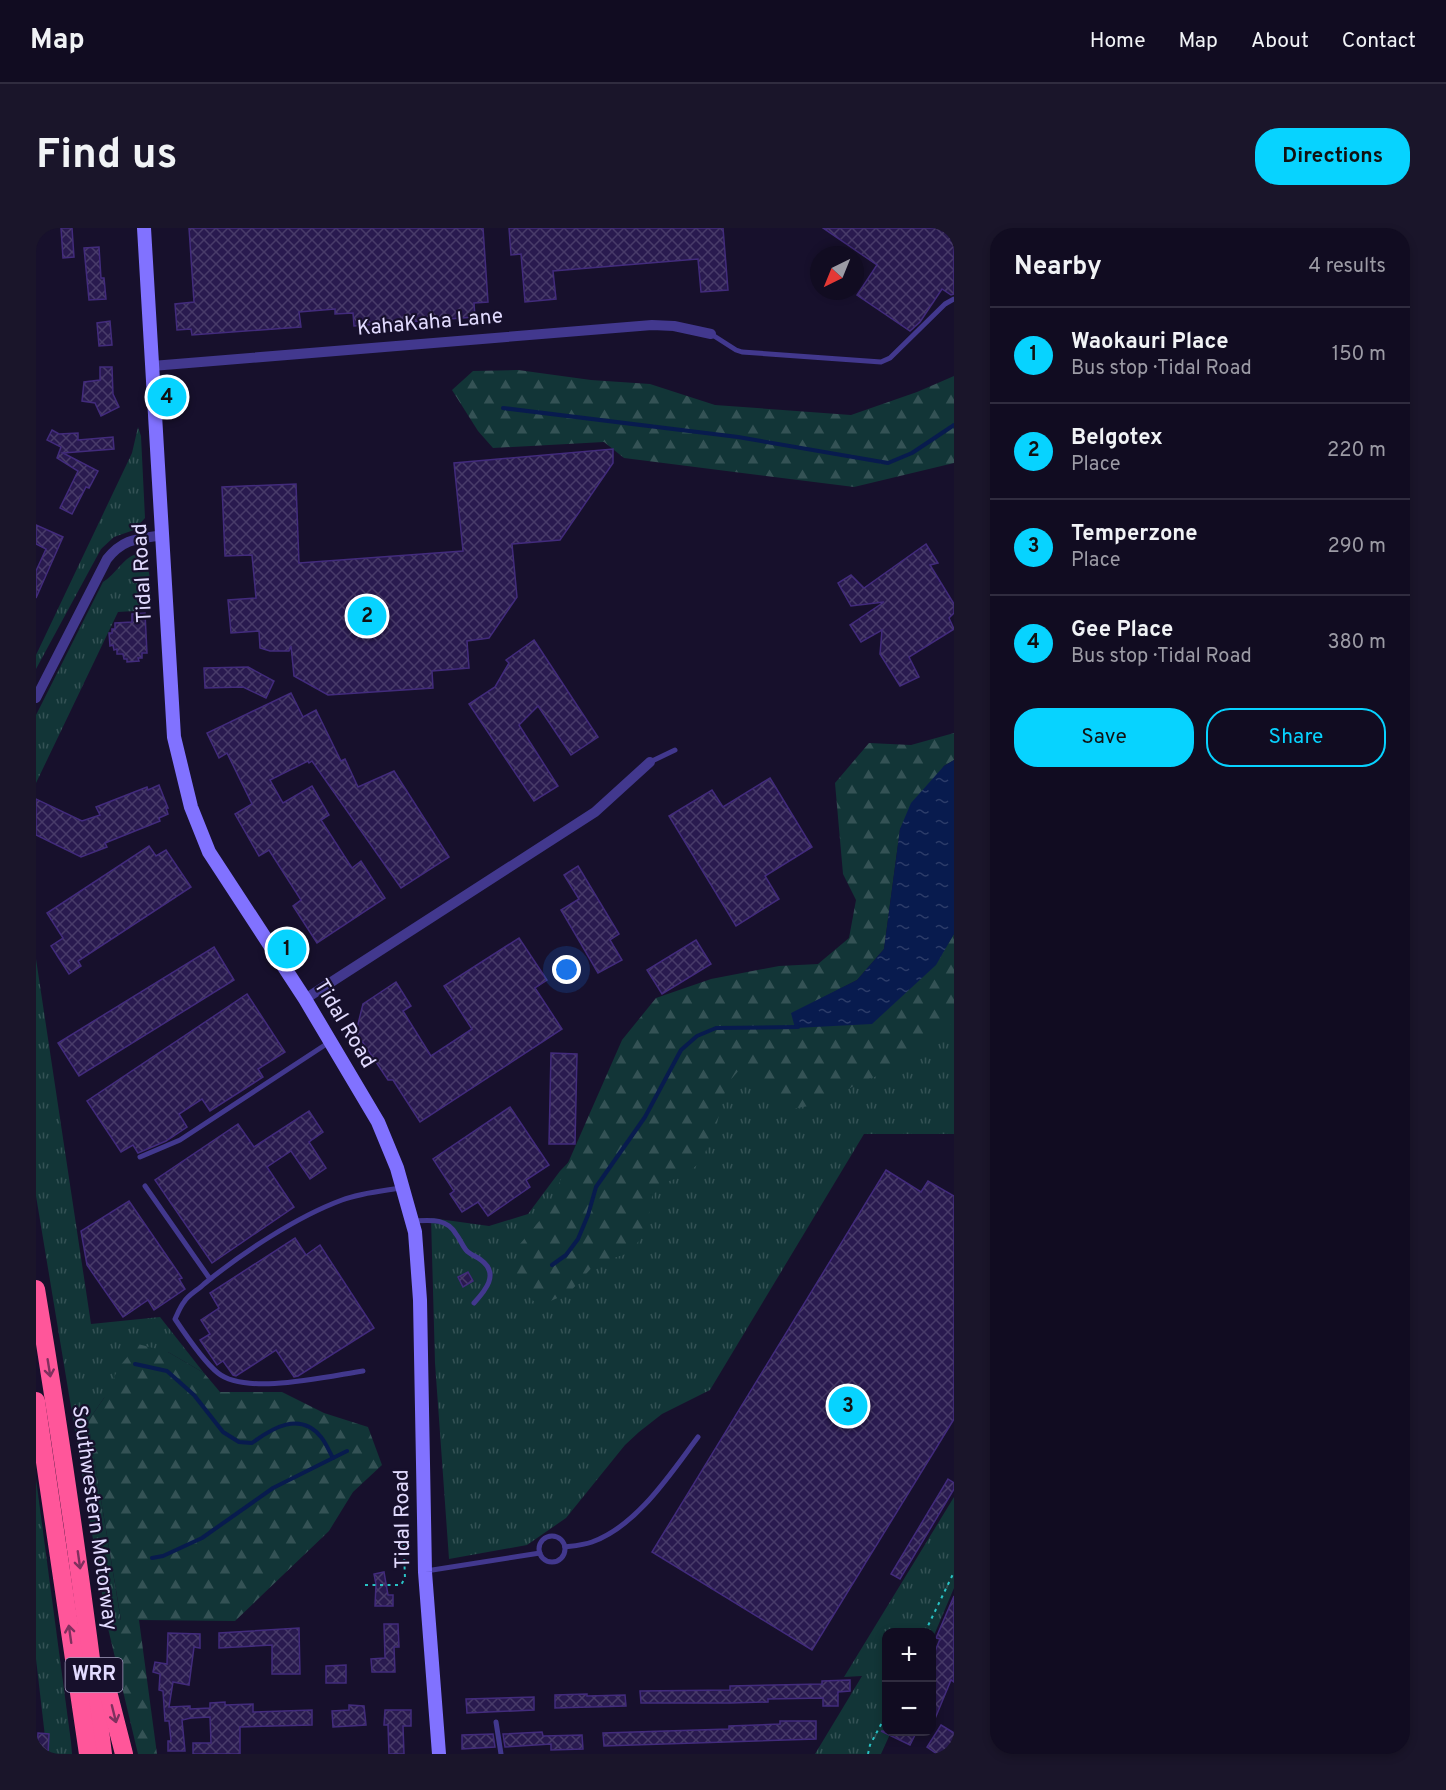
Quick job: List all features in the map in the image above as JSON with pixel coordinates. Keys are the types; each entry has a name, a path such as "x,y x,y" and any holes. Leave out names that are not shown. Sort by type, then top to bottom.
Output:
{"highway":[{"name":"Southwestern Motorway","path":"36,1289 84,1597 103,1754"},
{"name":"Southwestern Motorway","path":"36,1401 88,1754"},
{"path":"84,1597 124,1754"}],"main road":[{"name":"Tidal Road","path":"144,228 174,737 191,807 209,852 305,999 378,1122 397,1168 415,1232 420,1300 425,1572 439,1754"}],"street":[{"name":"KahaKaha Lane","path":"152,366 652,325 674,326 711,334"},
{"path":"36,698 107,559 115,549 131,540 163,535"},
{"path":"305,999 595,812 650,762"}],"lane":[{"path":"711,334 736,350 742,351 881,362 890,358 945,304 954,299"},
{"path":"650,762 675,750"},
{"path":"140,1157 180,1140 331,1041"},
{"path":"145,1186 210,1280"},
{"path":"363,1371 305,1381 244,1383 219,1374 175,1319 184,1301 210,1280 241,1257 318,1210 374,1192 402,1188"},
{"path":"412,1221 434,1220 452,1227 467,1251 484,1262 489,1272 490,1283 474,1303"},
{"path":"565,1547 593,1542 642,1508 698,1437"},
{"path":"549,1536 561,1540 565,1547 563,1555 557,1561 548,1561 540,1553 540,1544 549,1536"},
{"path":"425,1572 540,1553"},
{"path":"496,1722 501,1754"}],"path":[{"path":"365,1585 401,1585 404,1582 403,1528"},
{"path":"927,1628 954,1572"},
{"path":"868,1754 870,1745 882,1722"}],"green space":[{"path":"518,370 591,380 650,384 715,405 851,415 917,392 954,376 954,463 854,487 624,458 604,442 493,448 478,431 452,390 473,371"},
{"path":"138,427 141,436 145,518 134,530 114,537 101,549 36,669 36,655 132,453"},
{"path":"136,554 142,557 148,570 151,610 118,612 36,783 36,715 103,582 127,559"},
{"path":"954,733 954,760 944,766 900,829 884,949 857,980 791,1014 936,965 954,934 954,1022 893,1071 862,1081 825,1103 786,1110 766,1088 740,1069 727,1084 716,1127 701,1162 683,1176 664,1183 652,1196 646,1232 629,1253 595,1264 569,1293 539,1306 515,1284 520,1244 546,1213 622,1040 656,998 711,979 779,966 818,964 849,938 856,900 843,874 835,783 869,743 911,745"},
{"path":"954,935 954,1134 864,1134 710,1390 662,1414 639,1432 625,1445 566,1518 527,1545 449,1559 435,1363 431,1218 489,1226 528,1214 560,1171 587,1143"},
{"path":"36,959 91,1324 160,1317 204,1373 168,1352 104,1398 88,1421 121,1621 107,1624 36,1196"},
{"path":"138,1344 168,1352 204,1373 220,1392 282,1392 324,1413 368,1427 382,1465 353,1492 329,1531 235,1621 139,1620 157,1754 138,1754 107,1624 121,1620 88,1421 104,1398 119,1367"},
{"path":"36,1479 72,1754 47,1754 36,1659"},
{"path":"954,1497 954,1588 936,1631 936,1628 882,1628 882,1736 889,1736 881,1754 815,1754 862,1676 844,1677"}],"water":[{"path":"954,760 954,934 936,965 872,1024 795,1028 791,1013 857,980 884,949 900,829 911,803 944,766"}],"building":[{"path":"61,228 72,228 74,257 63,258"},
{"path":"189,228 483,228 488,302 474,303 475,317 354,326 353,313 335,314 335,309 299,312 301,327 192,335 191,329 177,330 175,304 194,302"},
{"path":"509,228 723,228 728,290 701,292 698,259 553,271 556,299 525,302 521,254 511,255"},
{"path":"823,228 954,228 954,294 951,295 942,289 920,322 910,331 864,300 864,284 877,265 864,256 864,246 849,246"},
{"path":"99,247 101,278 104,278 106,299 89,300 84,248"},
{"path":"110,321 112,345 99,346 97,323"},
{"path":"100,367 112,367 113,394 119,407 101,416 95,403 82,401 84,382 100,380"},
{"path":"52,430 59,434 78,433 78,440 113,437 114,449 63,453 98,471 89,488 86,487 72,514 60,508 78,471 57,458 61,447 47,440"},
{"path":"613,449 613,463 560,540 512,544 517,597 489,638 467,641 469,668 432,671 433,688 328,695 294,676 291,646 289,651 270,651 260,648 259,631 231,633 228,600 256,598 252,555 225,556 222,487 296,484 299,563 463,551 454,463"},
{"path":"36,525 63,537 36,598 36,571 46,549 36,544"},
{"path":"926,544 938,563 930,565 954,604 954,613 949,618 954,629 909,657 919,677 900,686 880,654 882,630 861,642 850,625 884,602 851,606 838,583 851,575 864,588"},
{"path":"145,613 147,653 142,653 142,658 138,658 139,661 127,662 123,654 117,654 117,649 114,650 113,645 110,646 109,633 115,629 115,623 132,622 132,614"},
{"path":"534,640 598,737 571,755 538,706 519,725 558,786 534,801 469,704 495,687 509,663 506,660"},
{"path":"248,667 274,681 266,698 243,687 205,688 204,668"},
{"path":"291,693 303,717 316,710 341,761 345,759 358,787 394,771 449,857 401,888 312,761 270,780 283,803 312,786 329,815 321,820 352,868 361,861 385,898 317,943 293,906 301,900 269,850 259,856 235,814 252,804 227,753 219,758 207,733"},
{"path":"770,778 812,847 765,876 779,899 736,926 669,816 712,790 723,807"},
{"path":"159,785 168,814 159,818 160,821 105,843 107,847 81,857 36,835 36,799 82,821 100,815 96,807 147,787 148,790"},
{"path":"149,846 156,856 166,850 191,887 78,961 81,966 69,974 51,946 63,938 47,913"},
{"path":"578,866 619,934 610,940 622,960 598,973 561,910 579,899 564,875"},
{"path":"519,938 547,980 535,988 562,1029 420,1122 393,1080 388,1080 356,1032 363,1004 396,982 411,1006 403,1011 431,1056 472,1029 444,986"},
{"path":"696,940 711,964 662,994 647,970"},
{"path":"214,947 234,980 79,1076 58,1043"},
{"path":"247,994 285,1052 258,1069 263,1077 210,1111 202,1099 179,1114 187,1127 166,1141 138,1153 133,1145 121,1152 87,1101"},
{"path":"551,1053 577,1054 575,1144 549,1144"},
{"path":"510,1107 549,1165 526,1180 530,1187 488,1216 478,1202 462,1212 450,1194 454,1191 433,1159"},
{"path":"309,1111 323,1132 309,1142 326,1168 310,1179 291,1151 267,1167 294,1207 212,1263 155,1180 238,1124 254,1147"},
{"path":"886,1170 921,1192 928,1181 954,1196 954,1419 812,1650 652,1552"},
{"path":"129,1201 182,1278 179,1279 185,1289 154,1310 148,1300 123,1317 87,1265 81,1231"},
{"path":"295,1238 306,1255 320,1245 374,1328 298,1376 294,1377 276,1350 236,1376 233,1375 223,1361 217,1365 200,1340 210,1334 201,1320 219,1308 210,1293"},
{"path":"468,1272 473,1281 463,1287 458,1277"},
{"path":"948,1479 954,1483 954,1489 900,1579 891,1574"},
{"path":"384,1572 388,1595 393,1595 393,1606 375,1606 374,1574"},
{"path":"954,1596 954,1682 951,1680 936,1716 936,1649 940,1639 936,1638"},
{"path":"384,1624 398,1624 399,1647 394,1647 395,1672 372,1672 371,1659 385,1658"},
{"path":"299,1628 300,1674 272,1674 272,1645 219,1648 219,1633"},
{"path":"168,1633 200,1634 200,1648 194,1647 189,1685 173,1682 169,1707 210,1708 210,1703 225,1702 225,1705 253,1704 253,1712 312,1710 312,1725 240,1727 240,1754 193,1754 193,1743 211,1743 210,1717 191,1718 182,1720 185,1751 168,1751 168,1741 171,1741 169,1721 165,1721 163,1691 159,1690 160,1674 153,1672 155,1662 167,1664"},
{"path":"346,1665 346,1683 326,1683 326,1666"},
{"path":"850,1680 850,1691 838,1692 838,1706 823,1706 823,1698 768,1699 768,1702 641,1703 640,1691 730,1690 730,1686 822,1684 822,1681"},
{"path":"587,1694 587,1696 625,1695 626,1706 555,1708 555,1695"},
{"path":"534,1697 534,1710 467,1713 466,1699"},
{"path":"349,1705 364,1706 366,1725 333,1727 332,1711 349,1710"},
{"path":"385,1710 411,1710 411,1726 403,1726 404,1754 389,1754 388,1725 384,1725"},
{"path":"780,1721 816,1721 816,1739 604,1746 603,1733 729,1729 729,1726 780,1724"},
{"path":"941,1725 954,1733 954,1740 945,1754 937,1754 927,1747"},
{"path":"542,1732 543,1736 582,1735 583,1749 551,1750 551,1744 505,1747 503,1734"},
{"path":"38,1733 49,1734 48,1754 37,1754"},
{"path":"493,1734 495,1747 462,1749 462,1735"},
{"path":"891,1736 914,1736 910,1745"}],"waterway":[{"path":"503,408 738,437 888,463 912,453 954,425"},
{"path":"552,1265 566,1255 578,1239 596,1187 645,1117 681,1050 697,1036 716,1028 798,1027"},
{"path":"135,1364 167,1371 194,1395 223,1432 239,1442 252,1443 268,1432 286,1425 304,1425 313,1429 321,1437 333,1458"},
{"path":"152,1558 163,1556 202,1538 273,1488 347,1451"}],"place":[{"name":"Gee Place","path":"167,397"},
{"name":"Belgotex","path":"367,616"},
{"name":"Waokauri Place","path":"287,949"},
{"name":"Temperzone","path":"848,1406"}]}
